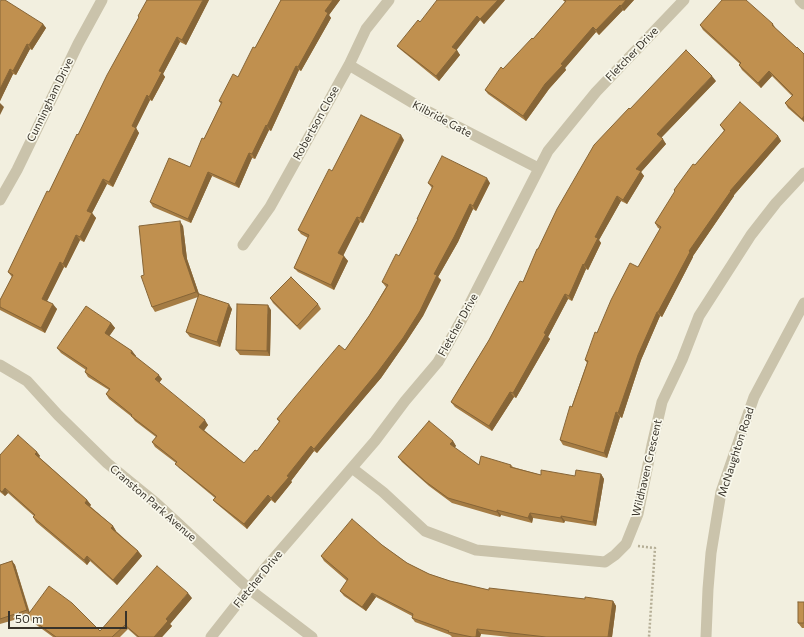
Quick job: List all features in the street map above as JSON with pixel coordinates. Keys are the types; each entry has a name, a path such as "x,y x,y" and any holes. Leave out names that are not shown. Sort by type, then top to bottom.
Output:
{"street":[{"name":"Cunningham Drive","path":"0,200 17,170 78,44 102,0"},
{"name":"Robertson Close","path":"243,245 270,207 349,65 366,29 389,0"},
{"name":"Fletcher Drive","path":"210,637 352,468 438,362 462,319 548,151 596,92 684,0"},
{"path":"800,0 804,4"},
{"name":"Kilbride Gate","path":"349,65 423,109 538,168"},
{"name":"Wildhaven Crescent","path":"352,468 383,492 425,530 476,550 605,562 615,556 626,544 638,514 662,402 682,360 699,316 751,235 776,203 804,173"},
{"name":"McNaughton Road","path":"706,637 711,560 722,492 737,443 754,397 804,303"},
{"name":"Cranston Park Avenue","path":"0,365 27,381 58,415 107,463 156,503 249,589 312,637"}],"path":[{"path":"626,544 655,548 649,637"}],"building":[{"path":"1,0 5,0 43,24 29,45 27,44 13,71 10,69 0,89 0,2"},
{"path":"147,0 203,0 182,40 177,37 159,71 162,72 149,97 147,95 132,126 136,128 109,182 103,179 87,211 92,213 80,237 76,235 63,264 60,262 42,299 53,304 41,328 0,307 0,300 13,275 8,272 47,191 49,192 107,75"},
{"path":"281,0 333,0 325,11 328,13 298,67 296,66 252,154 249,153 235,184 208,172 188,219 150,202 169,158 190,167 202,138 204,139 222,102 219,101 233,74 238,77 253,47 255,48"},
{"path":"437,0 498,0 480,19 477,16 452,47 457,50 436,76 397,46 418,20 420,22"},
{"path":"564,0 626,0 596,30 593,27 561,64 563,65 545,84 523,116 485,90 501,67 503,69 532,38 533,39 566,1"},
{"path":"722,0 746,0 804,54 804,116 802,119 785,103 793,95 769,71 758,83 739,65 741,63 700,25"},
{"path":"686,50 712,76 657,134 663,139 636,169 641,171 623,200 617,196 595,237 598,238 584,265 583,264 569,296 565,294 544,333 546,334 513,393 510,392 489,426 451,402 489,340 520,281 523,282 537,249 557,209 594,145"},
{"path":"740,102 778,136 730,191 689,251 690,252 657,312 638,355 618,413 616,412 604,453 560,440 570,406 572,407 588,361 585,360 595,332 597,333 611,300 630,263 638,267 661,227 655,223 675,191 674,190 693,164 695,165 725,130 720,125"},
{"path":"361,115 401,135 360,218 357,217 338,253 344,256 331,285 294,268 309,235 298,230 329,169 332,171"},
{"path":"442,156 487,178 473,206 470,204 434,274 437,275 420,311 403,338 377,373 314,449 311,446 287,476 289,477 271,498 268,495 244,524 213,500 216,497 175,464 177,462 152,442 157,436 106,394 110,389 85,372 87,368 57,348 86,306 111,323 105,333 132,351 131,353 159,375 155,379 205,420 199,427 244,463 255,450 257,451 280,421 277,419 339,345 345,350 369,316 388,285 382,282 396,254 399,256 418,219 433,186 428,183"},
{"path":"180,221 183,254 196,292 152,307 141,276 144,275 139,226"},
{"path":"291,277 318,304 297,326 270,298"},
{"path":"199,294 229,304 217,342 186,332"},
{"path":"237,304 268,305 267,351 236,350"},
{"path":"429,421 453,441 450,444 479,465 481,456 511,465 510,467 541,475 541,470 575,476 576,470 601,474 593,522 561,516 561,518 530,513 528,518 497,510 497,512 448,498 426,482 398,457"},
{"path":"18,435 37,452 35,454 87,500 85,503 113,526 111,528 138,551 113,580 87,556 84,560 33,517 35,515 5,488 2,492 0,490 0,455"},
{"path":"352,519 382,545 407,563 429,574 450,581 489,590 489,588 613,601 608,637 546,637 477,629 476,637 472,637 448,632 449,631 412,618 413,614 372,593 362,607 340,591 348,579 321,556"},
{"path":"12,561 27,610 0,619 0,565"},
{"path":"157,566 188,593 166,619 168,621 154,637 139,637 125,625 112,637 56,637 27,616 49,586 72,603 100,631"},
{"path":"798,602 804,602 804,623 798,623"}]}
